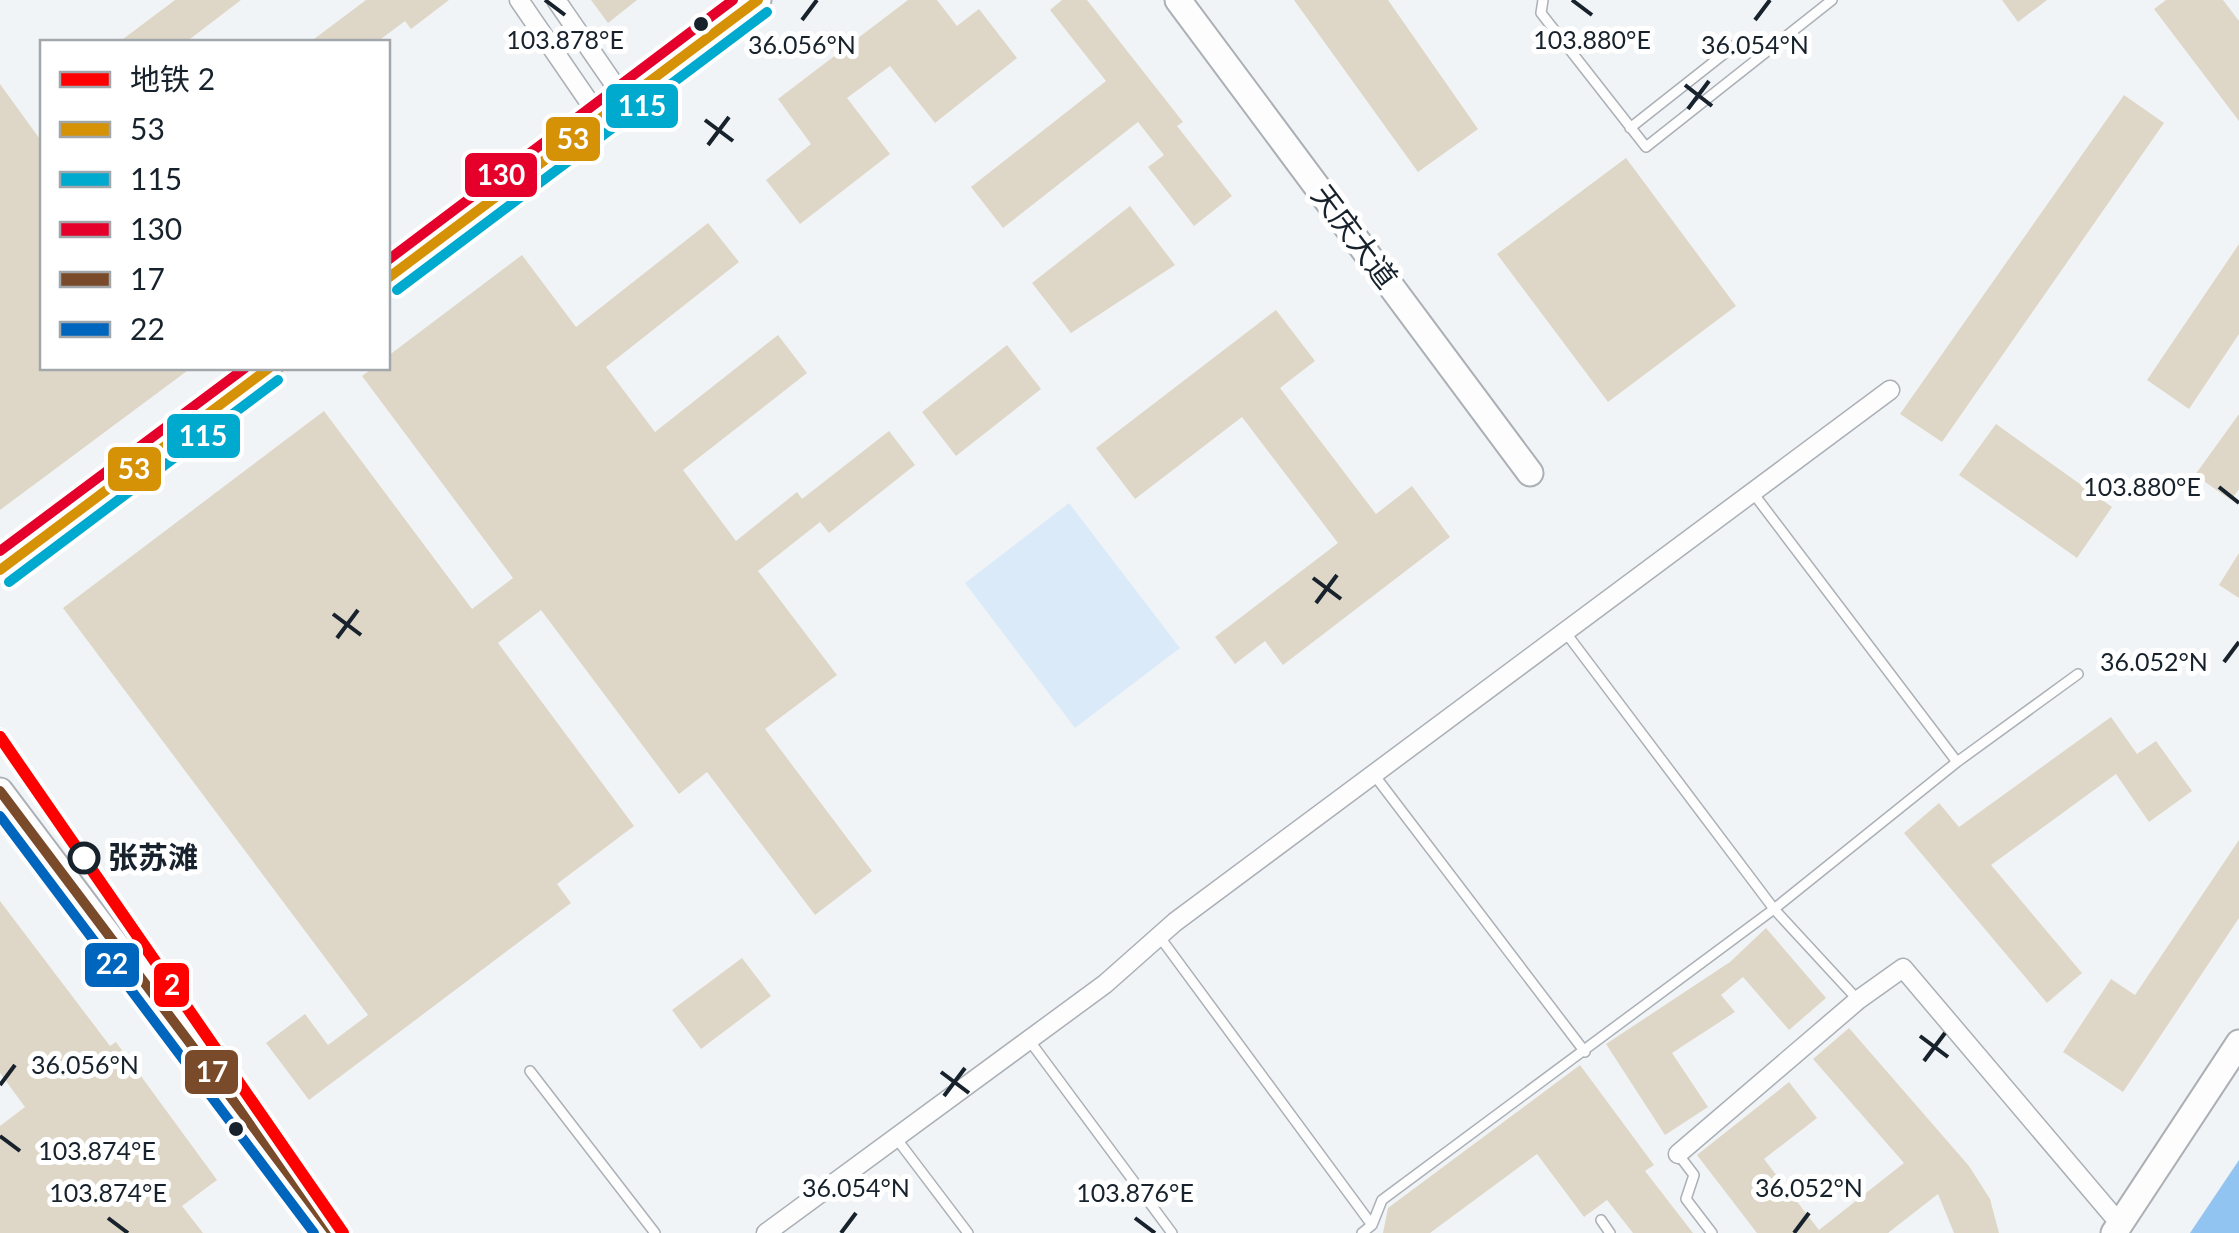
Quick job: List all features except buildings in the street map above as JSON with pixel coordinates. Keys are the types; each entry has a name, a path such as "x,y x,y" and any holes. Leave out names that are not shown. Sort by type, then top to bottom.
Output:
{"street":[{"path":"520,0 600,118"},
{"path":"556,0 625,100"},
{"path":"390,276 758,0"},
{"name":"天庆大道","path":"1178,0 1530,473"},
{"path":"0,570 266,370"},
{"path":"766,1233 1105,984 1159,936 1890,390"},
{"path":"0,791 333,1233"},
{"path":"1678,1154 1858,1000 1903,968 2120,1230 2239,1043"}],"lane":[{"path":"1543,0 1541,13 1646,147 1832,0"},
{"path":"1630,128 1739,42"},
{"path":"1754,492 1957,762"},
{"path":"1566,634 1774,909 1858,1000"},
{"path":"1362,1233 1372,1225 1382,1200 1585,1052 1774,909 1957,762 2078,674"},
{"path":"1375,776 1585,1052"},
{"path":"1159,936 1372,1225"},
{"path":"1030,1040 1172,1233"},
{"path":"530,1071 654,1233"},
{"path":"896,1138 968,1233"},
{"path":"1678,1154 1694,1174 1686,1199 1712,1233"},
{"path":"1601,1220 1610,1233"}],"shaded area":[{"path":"1069,503 1180,648 1075,728 965,583"}],"water":[{"path":"2239,1160 2239,1233 2190,1233"}],"metro line":[{"name":"2","path":"0,737 343,1233"}],"transit line":[{"name":"130","path":"390,258 733,0"},
{"name":"53","path":"390,276 758,0"},
{"name":"115","path":"397,290 767,12"},
{"name":"130","path":"0,551 242,370"},
{"name":"53","path":"0,570 266,370"},
{"name":"115","path":"9,582 278,380"},
{"name":"17","path":"0,791 333,1233"},
{"name":"22","path":"0,816 314,1233"}],"place":[{"name":"张苏滩","path":"84,858"}]}
